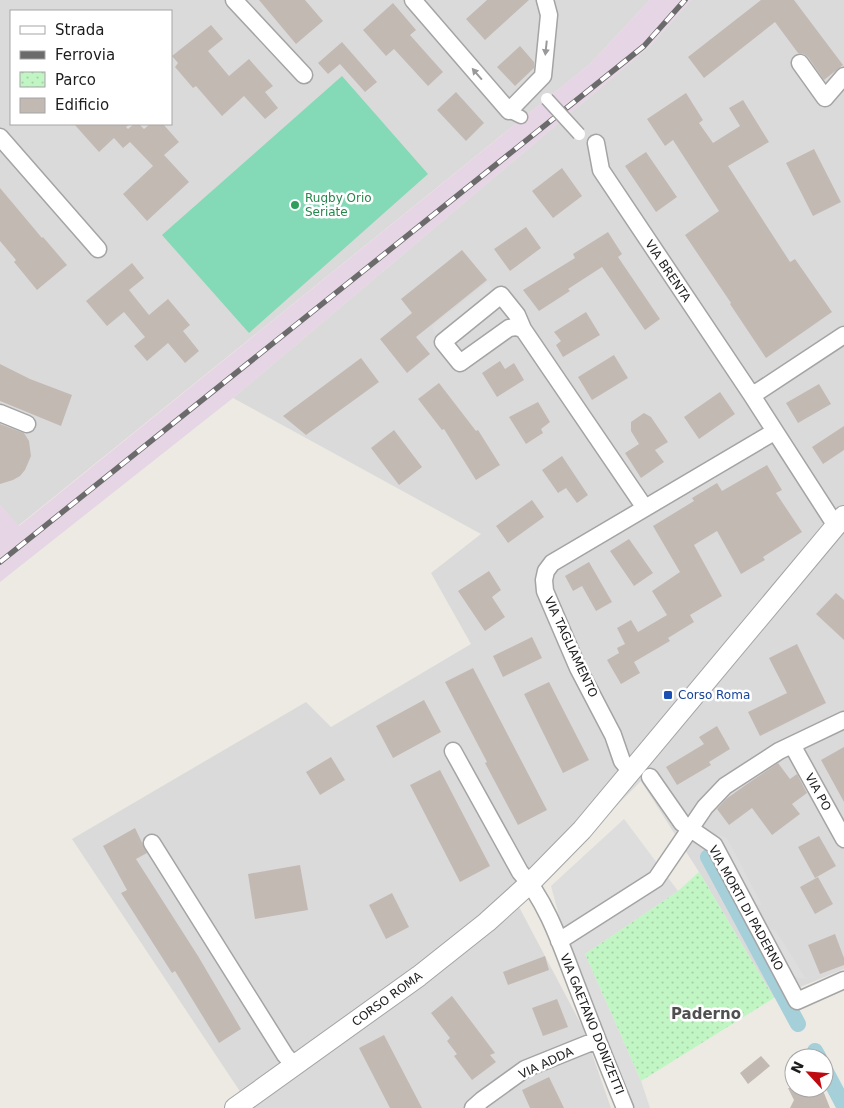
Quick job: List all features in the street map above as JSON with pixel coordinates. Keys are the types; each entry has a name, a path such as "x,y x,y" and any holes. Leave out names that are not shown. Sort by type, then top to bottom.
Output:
{"street":[{"path":"234,0 304,75"},
{"path":"413,0 515,114 543,76 549,15 545,0"},
{"path":"800,63 825,98 844,76"},
{"path":"547,99 579,134"},
{"path":"0,137 98,248"},
{"name":"VIA BRENTA","path":"596,143 601,170 774,432 840,521"},
{"path":"523,329 509,328 460,363 444,342 501,295 517,315 523,329 645,508"},
{"path":"750,394 759,391 844,335"},
{"path":"0,413 27,424"},
{"name":"VIA TAGLIAMENTO","path":"631,772 622,761 613,735 578,668 545,591 544,580 546,571 552,563 774,432"},
{"name":"CORSO ROMA","path":"235,1108 419,976 487,922 530,883 580,833 840,521"},
{"name":"VIA GAETANO DONIZETTI","path":"559,940 656,879 692,829 705,807 725,786 779,751 844,720"},
{"name":"VIA PO","path":"794,744 796,752 844,839"},
{"name":"VIA GAETANO DONIZETTI","path":"453,751 520,872 530,883 559,940 625,1108"},
{"name":"VIA MORTI DI PADERNO","path":"650,777 682,823 714,845 797,1001 844,980"},
{"path":"152,843 285,1055 294,1065"},
{"name":"VIA ADDA","path":"474,1108 525,1069 597,1040"}],"shaded area":[{"path":"0,0 650,0 590,64 18,526 0,505"},
{"path":"650,0 691,0 651,45 233,398 0,582 0,505 19,526 590,64"},
{"path":"691,0 844,0 844,969 774,998 699,872 641,781 518,905 583,1028 611,1108 251,1108 72,839 306,702 331,727 471,644 431,573 481,534 233,398 651,45"},
{"path":"489,281 493,293 436,335 432,326"},
{"path":"624,819 678,891 585,954 641,1081 650,1108 633,1108 571,960 551,886"},
{"path":"714,834 727,838 762,905 751,904"},
{"path":"764,926 776,931 806,979 792,976"}],"green space":[{"name":"Rugby Orio Seriate","path":"342,76 428,174 249,333 162,235"},
{"path":"699,872 774,998 641,1081 585,954 678,891"}],"building":[{"path":"259,0 305,0 323,21 296,44"},
{"path":"487,0 529,0 485,40 466,19"},
{"path":"761,0 794,0 843,65 824,80 808,57 798,53 775,22 704,78 688,57"},
{"path":"393,3 416,30 410,35 443,72 428,86 394,49 386,56 363,30"},
{"path":"211,25 223,39 208,51 229,76 249,59 273,86 265,92 278,108 265,119 244,96 222,116 196,86 193,88 175,67 178,63 172,56"},
{"path":"342,42 377,82 365,92 340,64 328,74 318,63"},
{"path":"520,46 534,62 534,68 515,86 497,67"},
{"path":"456,92 484,123 466,141 437,110"},
{"path":"686,93 703,120 699,123 713,143 740,126 729,108 743,100 769,142 728,166 790,262 795,259 832,312 766,358 685,235 719,211 673,140 665,146 647,119"},
{"path":"75,125 129,125 126,127 128,129 133,125 140,125 144,129 149,125 164,125 179,142 164,155 189,182 147,221 123,194 153,166 130,142 123,148 114,138 99,152"},
{"path":"814,149 841,202 813,216 786,163"},
{"path":"646,152 677,197 656,212 625,166"},
{"path":"562,168 582,196 553,218 532,191"},
{"path":"0,188 67,265 37,290 0,241"},
{"path":"526,227 541,248 510,271 494,249"},
{"path":"608,232 622,254 618,257 660,319 645,330 602,267 539,311 523,290 575,258 573,254"},
{"path":"462,250 487,280 416,337 430,354 407,373 380,339 412,313 401,299"},
{"path":"132,263 144,278 129,290 149,315 168,299 190,325 183,331 199,351 185,363 168,343 147,361 134,346 145,337 124,312 107,326 86,301"},
{"path":"586,312 600,335 563,357 556,345 561,341 554,332"},
{"path":"614,355 628,378 592,400 578,377"},
{"path":"361,358 379,382 306,435 283,416"},
{"path":"500,361 505,369 514,363 524,380 497,397 482,373"},
{"path":"0,364 30,379 72,395 61,426 0,401"},
{"path":"439,383 476,431 478,430 500,465 476,480 444,429 442,430 418,399"},
{"path":"819,384 831,404 798,423 786,403"},
{"path":"720,392 735,414 699,439 684,417"},
{"path":"538,402 550,422 541,429 543,433 526,444 509,417"},
{"path":"644,413 651,417 668,442 655,450 664,462 641,478 625,453 639,444 631,431 631,422"},
{"path":"0,424 24,433 29,441 31,456 20,476 0,484"},
{"path":"844,426 844,450 823,464 812,447"},
{"path":"394,430 422,467 399,485 371,448"},
{"path":"562,456 588,495 577,503 566,488 558,493 542,470"},
{"path":"767,465 782,490 776,493 802,532 763,557 765,560 741,574 717,531 694,545 722,596 690,615 694,622 668,638 670,641 634,662 640,673 621,684 607,660 619,653 617,648 625,644 617,628 631,620 638,632 667,615 652,591 680,572 653,526 694,501 692,498 717,483 722,491"},
{"path":"532,500 544,517 508,543 496,526"},
{"path":"629,539 653,573 634,586 610,551"},
{"path":"589,562 612,602 596,611 582,586 573,591 565,576"},
{"path":"489,571 501,590 492,597 505,617 485,631 458,591"},
{"path":"836,593 844,600 844,640 816,614"},
{"path":"532,637 542,658 503,677 493,656"},
{"path":"797,644 826,703 760,736 748,712 787,693 769,658"},
{"path":"473,668 547,810 518,825 445,682"},
{"path":"549,682 589,760 563,773 524,694"},
{"path":"424,700 441,732 393,758 376,726"},
{"path":"717,726 730,749 709,762 711,765 677,785 666,767 704,744 699,737"},
{"path":"844,747 844,802 821,760"},
{"path":"331,757 345,780 320,795 306,772"},
{"path":"778,763 790,779 797,774 807,793 792,804 800,814 772,835 752,808 729,825 717,809 726,799"},
{"path":"440,770 490,866 460,882 410,785"},
{"path":"135,828 147,853 136,859 198,956 241,1029 219,1043 175,971 172,973 121,893 127,890 103,846"},
{"path":"819,836 836,866 815,878 798,847"},
{"path":"300,865 308,910 255,919 248,874"},
{"path":"818,877 833,904 815,914 800,887"},
{"path":"392,893 409,927 386,939 369,905"},
{"path":"835,934 844,958 844,965 820,974 808,945"},
{"path":"545,956 549,970 508,985 503,972"},
{"path":"452,996 495,1053 490,1055 496,1062 472,1080 454,1056 457,1054 447,1041 450,1038 431,1013"},
{"path":"557,999 568,1027 543,1036 532,1008"},
{"path":"384,1035 422,1108 390,1108 359,1048"},
{"path":"761,1056 770,1066 748,1084 740,1073"},
{"path":"549,1077 564,1108 530,1108 522,1090"},
{"path":"793,1098 826,1098 830,1108 790,1108 794,1100"}],"waterway":[{"path":"708,857 798,1024"},
{"path":"834,1087 844,1106"}],"railway":[{"path":"0,562 644,46 685,0"}],"place":[{"name":"Rugby Orio Seriate","path":"295,205"},
{"name":"Corso Roma","path":"668,695"}],"district":[{"name":"Paderno","path":"706,1014"}]}
